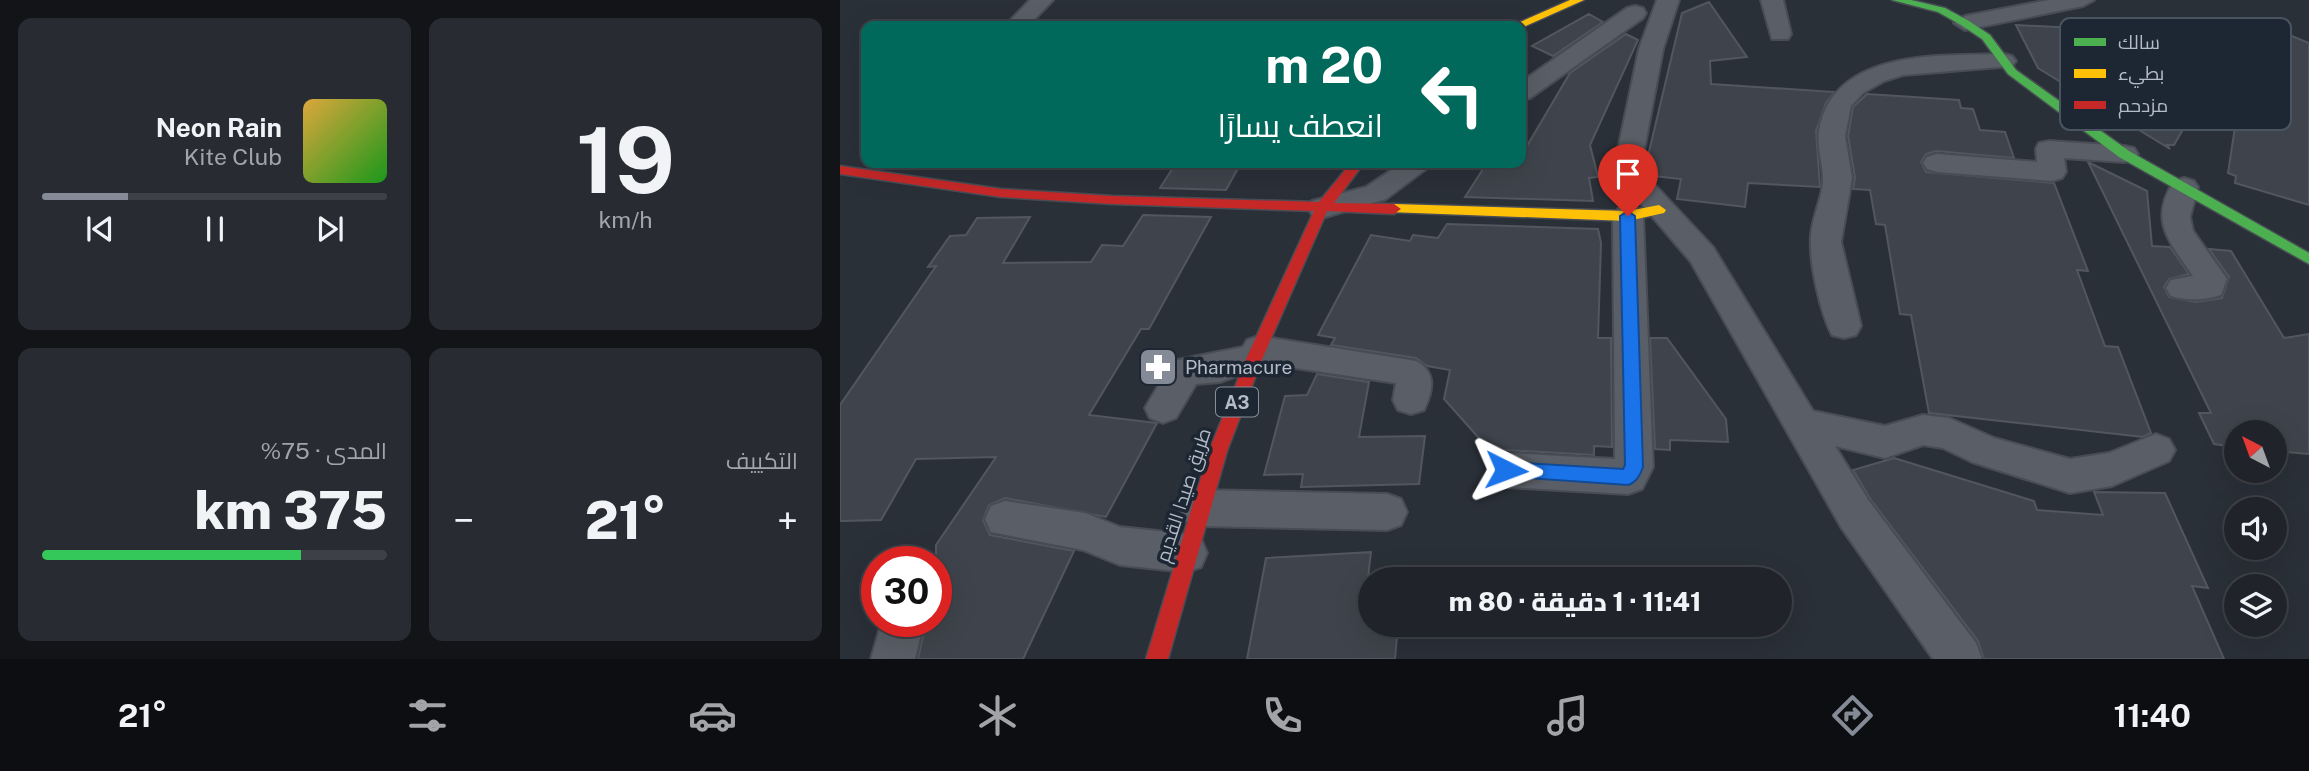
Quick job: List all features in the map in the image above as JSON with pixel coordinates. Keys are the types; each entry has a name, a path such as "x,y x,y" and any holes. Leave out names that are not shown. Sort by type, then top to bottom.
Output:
{"main road":[{"path":"1526,22 1579,0"},
{"path":"1897,0 1941,10 1965,23 1986,37 2012,72 2060,107"},
{"path":"2091,130 2124,154 2309,259"},
{"name":"طريق صيدا القديم","path":"1157,659 1218,451 1257,353 1322,208 1354,168"},
{"path":"840,170 888,169 1001,193 1322,208 1643,213"}],"street":[{"path":"1021,21 1042,0"},
{"path":"1506,470 1628,477 1634,467 1643,213 1641,187 1631,150 1651,49 1668,0"},
{"path":"1772,0 1780,34"},
{"path":"1965,23 2084,0"},
{"path":"1526,89 1635,13"},
{"path":"1844,326 1826,240 1838,177 1832,130 1839,107 1856,84 1878,74 1916,64 2004,61"},
{"path":"1937,163 2052,172 2049,149 2124,154"},
{"path":"1322,208 1376,193 1413,168"},
{"path":"2182,288 2210,287 2211,279 2179,233 2175,216 2184,187"},
{"path":"1643,213 1702,255 1855,514 1960,659"},
{"path":"1163,408 1185,371 1220,368 1257,353 1404,370 1415,377 1411,400"},
{"path":"1800,423 1885,442 1923,430 1950,433 1985,451 2070,476 2112,470 2156,450"},
{"path":"1200,508 1387,512"},
{"path":"1005,519 1085,532 1120,546 1186,553"}],"building":[{"path":"1709,2 1747,57 1710,61 1711,84 1835,92 1826,103 1816,131 1820,187 1748,183 1745,207 1677,199 1681,179 1654,176 1648,156 1682,13"},
{"path":"1589,14 1603,22 1553,56 1532,46"},
{"path":"2016,25 2060,27 2060,82 2038,68"},
{"path":"1626,34 1638,40 1590,145 1598,177 1589,178 1593,201 1465,197 1484,168 1526,168 1526,148 1570,73"},
{"path":"2291,36 2309,43 2309,205 2235,183 2236,176 2228,173 2235,130 2291,130"},
{"path":"1867,94 1959,100 1961,108 1973,109 1980,130 2005,132 2014,158 1936,151 1926,154 1921,162 1926,172 2054,183 2088,271 2077,270 2105,346 2118,347 2151,433 2143,437 1929,413 1911,315 1900,314 1885,225 1876,224 1870,190 1853,189 1855,178 1848,136 1853,107"},
{"path":"2139,130 2183,130 2174,145 2167,145 2170,149"},
{"path":"2088,162 2147,191 2152,246 2170,247 2189,274 2169,279 2164,287 2169,297 2196,302 2222,298 2229,277 2209,249 2231,251 2284,338 2309,334 2309,454 2287,452 2287,420 2224,420 2224,445 2214,444 2199,413 2211,413"},
{"path":"1173,168 1238,168 1226,190 1160,188"},
{"path":"1143,215 1211,217 1149,329 1141,329 1089,415 1157,423 1106,517 1005,498 989,505 983,520 990,535 1074,551 1023,659 918,659 923,637 952,637 952,546 936,545 996,457 916,459 881,520 840,521 840,405 936,266 928,267 950,236 966,235 977,218 1030,217 1003,263 1091,262 1102,245 1123,246"},
{"path":"1447,224 1598,229 1601,243 1598,338 1611,338 1612,447 1594,446 1594,455 1506,450 1494,455 1444,399 1450,370 1427,366 1416,358 1331,345 1335,338 1318,335 1371,235 1410,241 1413,235 1438,238"},
{"path":"1650,338 1667,338 1726,419 1728,442 1670,440 1670,450 1655,449"},
{"path":"1317,374 1369,382 1359,437 1425,436 1419,484 1301,487 1303,474 1264,475 1285,396 1307,395"},
{"path":"1894,458 2034,501 2037,510 2103,515 2094,492 2165,493 2208,588 2192,586 2224,659 1984,659 1978,641 1871,500 1853,470"},
{"path":"1371,552 1369,567 1358,567 1358,637 1397,637 1395,659 1247,659 1266,558"}],"traffic: fast":[{"path":"1897,0 1941,10 1965,23 1986,37 2012,72 2060,107"},
{"path":"2091,130 2124,154 2309,259"}],"traffic: slow":[{"path":"1526,22 1579,0"},
{"path":"1394,209 1628,216 1659,210"}],"traffic: jam":[{"path":"1157,659 1218,451 1255,357 1322,208 1354,168"},
{"path":"840,170 1001,193 1113,200 1394,209"}],"place":[{"name":"Pharmacure","path":"1158,367"}],"route":[{"path":"1506,470 1628,477 1634,467 1628,216"}]}
